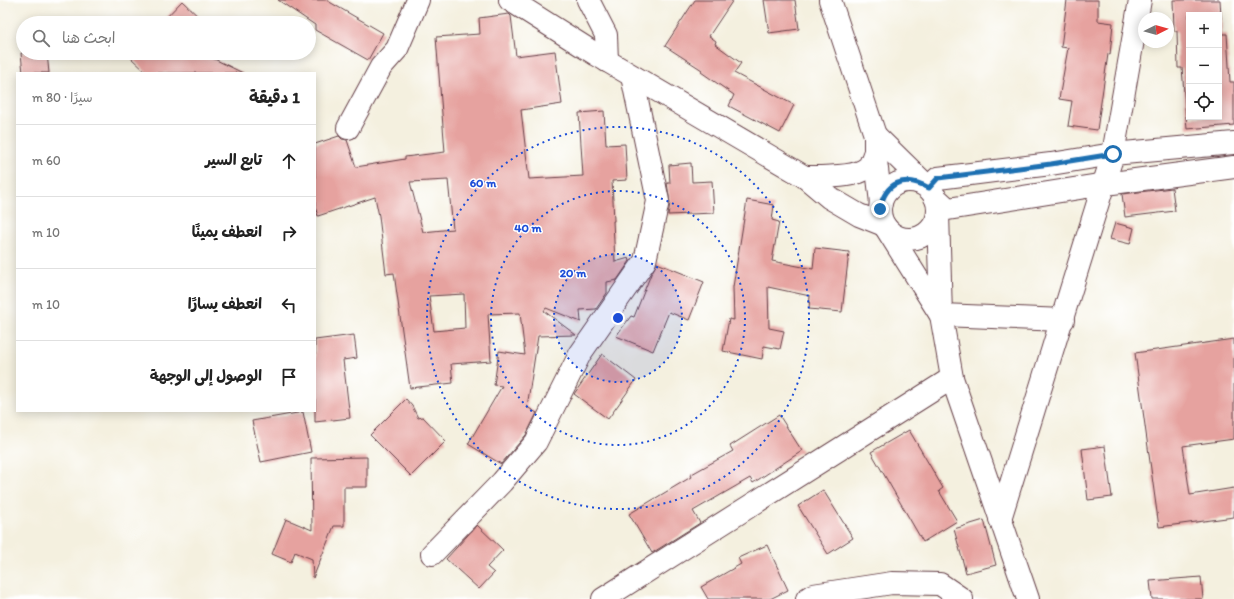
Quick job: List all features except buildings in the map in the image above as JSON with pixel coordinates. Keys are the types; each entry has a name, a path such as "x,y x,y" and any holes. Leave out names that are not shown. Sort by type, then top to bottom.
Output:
{"street":[{"path":"348,128 381,67 397,49 418,0"},
{"path":"510,0 632,76 805,177 830,198 859,215 885,226 890,233 899,238 911,239 921,237 929,231 935,222 934,199 938,178 1051,164 1113,154 1234,142"},
{"path":"588,0 606,35 608,61"},
{"path":"830,0 875,143 881,203 880,216 941,315"},
{"path":"1000,519 1105,184 1113,154 1140,0"},
{"path":"432,554 502,482 536,442 580,354 644,261 658,201 632,76"},
{"path":"805,177 854,174 868,167 875,143"},
{"path":"875,143 934,199 948,209 1105,184 1234,167"},
{"path":"881,203 887,191 894,184 911,181 921,183 934,199 941,315 952,378 1028,599"},
{"path":"941,315 1062,320"},
{"path":"603,599 610,593 952,378"},
{"path":"807,599 812,596 892,583 940,584 962,599"}],"route":[{"path":"880,209 882,199 887,191 894,184 901,182 911,181 921,183 929,188 938,178 1051,164 1113,154"}]}
